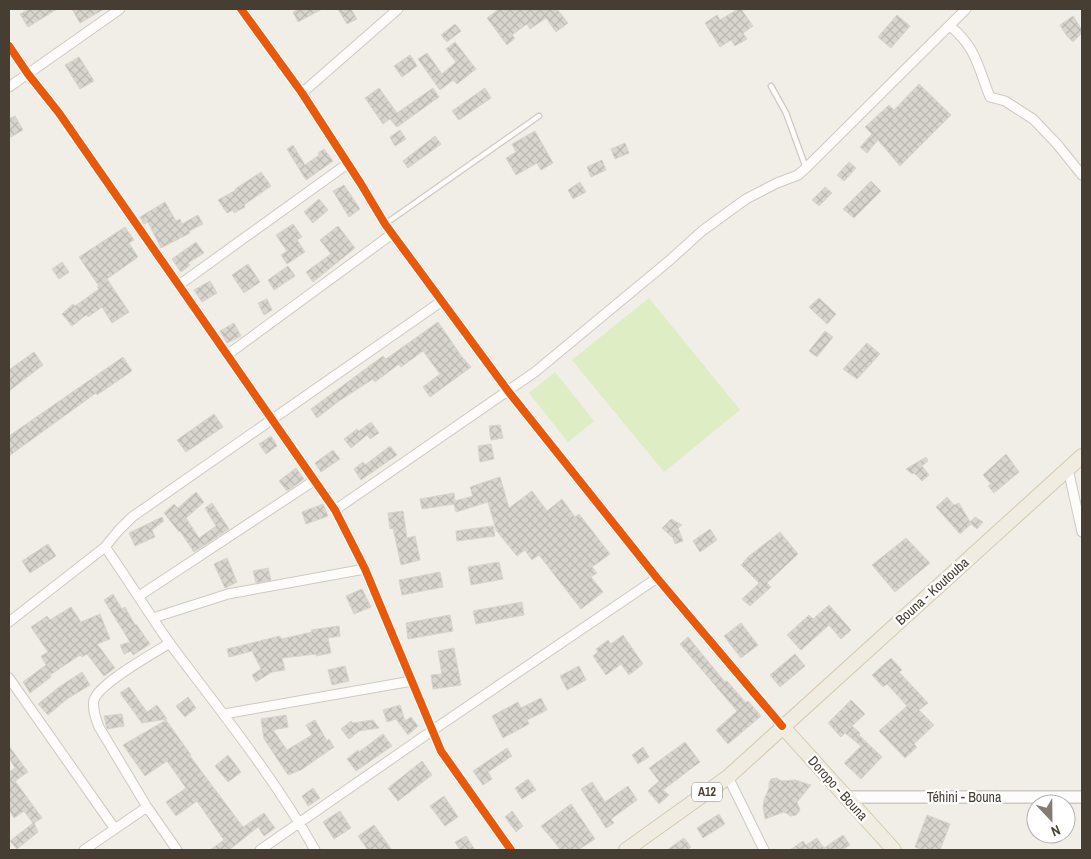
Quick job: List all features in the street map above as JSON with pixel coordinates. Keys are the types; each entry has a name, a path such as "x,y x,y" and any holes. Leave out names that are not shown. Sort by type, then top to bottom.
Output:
{"main road":[{"name":"Bouna - Koutouba","path":"782,726 1082,456"},
{"name":"A12","path":"626,850 728,777 782,726"},
{"name":"Doropo - Bouna","path":"782,726 894,850"}],"street":[{"path":"9,87 120,9"},
{"path":"241,9 302,93 385,224 508,391 657,578 782,726"},
{"path":"302,93 398,9"},
{"path":"336,510 542,366 709,226 746,199 777,183 798,175 966,9"},
{"path":"950,26 960,34 973,51 990,96 1005,101 1032,119 1063,150 1082,175"},
{"path":"9,46 28,74 60,113 336,510 365,569 442,751 511,850"},
{"path":"179,285 348,164"},
{"path":"227,355 392,234"},
{"path":"9,622 105,547 132,517 442,301"},
{"path":"1068,469 1082,532"},
{"path":"139,596 315,480"},
{"path":"105,547 170,643 224,714 300,823 315,850"},
{"path":"153,618 228,594 365,569"},
{"path":"260,850 657,578"},
{"path":"170,643 110,682 99,693 94,703 99,727 147,806 177,850"},
{"path":"9,678 115,829"},
{"path":"224,714 412,681"},
{"path":"728,777 764,850"},
{"name":"Téhini - Bouna","path":"845,797 1082,797"},
{"path":"84,850 147,806"}],"lane":[{"path":"772,86 786,113 806,168"},
{"path":"385,224 539,116"}],"green space":[{"path":"649,298 740,410 664,472 572,360"},
{"path":"555,372 594,421 568,442 529,393"}],"building":[{"path":"29,9 57,9 28,27 20,14"},
{"path":"72,9 104,9 80,23"},
{"path":"299,9 322,9 298,22 293,12"},
{"path":"338,9 351,9 357,19 347,24"},
{"path":"499,9 557,9 568,23 556,32 546,18 530,29 527,24 512,35 515,38 507,45 487,18"},
{"path":"741,9 753,26 743,33 747,39 735,46 731,40 720,47 705,23 717,15 720,20"},
{"path":"897,15 910,26 891,48 878,37"},
{"path":"1073,16 1082,33 1073,42 1060,25"},
{"path":"455,24 461,31 447,42 441,35"},
{"path":"455,42 476,69 457,84 453,80 440,90 418,59 427,53 442,74 456,62 446,49"},
{"path":"410,55 417,66 402,77 394,66"},
{"path":"79,57 94,81 80,89 65,65"},
{"path":"919,84 951,115 900,166 878,140 867,153 860,147 872,134 865,127 889,105 894,110"},
{"path":"379,88 397,113 433,88 439,97 397,127 390,119 383,124 365,98"},
{"path":"485,88 491,98 459,120 452,111"},
{"path":"15,116 23,130 11,137 9,133 9,119"},
{"path":"400,130 406,139 395,146 390,137"},
{"path":"535,131 553,163 541,170 537,163 516,175 506,158 516,152 512,144"},
{"path":"435,136 441,144 408,168 403,161"},
{"path":"625,143 629,153 615,159 611,149"},
{"path":"293,145 305,165 324,149 333,161 306,180 287,149"},
{"path":"602,160 606,170 591,177 587,167"},
{"path":"849,162 856,168 844,181 837,175"},
{"path":"261,172 271,186 244,205 245,207 234,213 233,210 227,213 218,200"},
{"path":"871,181 881,191 854,218 843,209"},
{"path":"580,182 586,192 573,199 568,190"},
{"path":"344,185 360,209 349,217 333,191"},
{"path":"825,187 832,193 819,206 812,200"},
{"path":"319,199 328,210 313,223 304,212"},
{"path":"165,202 176,221 180,219 182,224 198,215 203,224 161,248 148,222 144,224 140,217"},
{"path":"293,224 302,237 297,240 305,252 287,264 281,255 287,251 276,235"},
{"path":"338,226 355,248 313,282 306,272 331,254 320,240"},
{"path":"125,227 134,240 129,243 138,257 107,279 129,312 112,323 102,307 88,317 86,315 72,326 62,314 73,304 75,306 99,289 97,287 99,286 79,257"},
{"path":"196,242 204,253 188,263 190,265 181,272 172,259"},
{"path":"62,262 69,272 59,279 52,269"},
{"path":"248,264 260,282 244,293 232,275"},
{"path":"288,266 295,276 274,290 268,280"},
{"path":"210,281 217,293 202,302 194,290"},
{"path":"819,298 836,314 827,324 809,307"},
{"path":"267,299 272,310 264,315 258,303"},
{"path":"438,322 471,367 430,397 423,387 440,374 423,351 401,367 399,364 375,382 373,379 317,418 311,409 383,356 386,359"},
{"path":"234,323 241,336 227,343 220,331"},
{"path":"825,331 833,337 817,357 809,351"},
{"path":"867,343 880,354 857,379 843,369"},
{"path":"34,352 43,365 9,391 9,370"},
{"path":"123,357 132,371 97,395 96,393 9,456 9,436"},
{"path":"214,414 223,427 186,452 177,440"},
{"path":"371,422 379,433 370,439 367,435 351,448 344,439 357,429 359,431"},
{"path":"500,425 503,438 491,440 489,426"},
{"path":"271,436 277,446 266,454 259,444"},
{"path":"491,444 494,459 480,462 478,446"},
{"path":"390,446 397,455 361,480 354,469 363,462 365,465"},
{"path":"333,450 340,459 321,472 315,463"},
{"path":"1006,454 1019,472 994,493 988,486 991,484 983,475"},
{"path":"926,457 928,461 922,466 929,475 922,481 914,473 912,474 906,469"},
{"path":"296,468 304,479 287,491 279,481"},
{"path":"500,477 509,508 532,491 547,511 562,499 575,517 579,514 610,554 592,567 597,573 591,577 603,592 581,609 539,555 532,560 525,550 517,556 496,530 488,502 456,512 454,504 422,509 420,499 454,493 455,501 473,496 470,487"},
{"path":"196,492 204,502 186,518 199,538 216,526 205,508 212,503 229,529 194,552 180,531 164,513 174,504 178,508"},
{"path":"947,497 954,505 959,503 970,522 975,517 983,522 977,529 971,524 960,534 936,507"},
{"path":"323,504 328,516 306,524 302,512"},
{"path":"403,511 407,538 415,536 420,560 401,565 393,528 390,529 388,513"},
{"path":"162,517 164,521 152,530 155,537 135,546 129,533"},
{"path":"671,519 682,525 678,528 683,541 675,544 673,538 662,528"},
{"path":"493,526 495,536 457,541 456,531"},
{"path":"710,529 717,540 700,552 693,541"},
{"path":"780,532 798,554 767,583 771,587 750,606 742,599 759,583 741,565 749,556"},
{"path":"906,538 930,563 895,592 872,565"},
{"path":"48,544 56,556 30,573 22,561"},
{"path":"227,558 237,582 225,588 214,564"},
{"path":"499,562 503,579 471,585 468,567"},
{"path":"268,568 271,580 256,583 253,571"},
{"path":"440,572 443,587 402,595 399,580"},
{"path":"362,589 371,607 354,614 346,596"},
{"path":"113,594 122,609 125,607 135,625 150,644 133,655 131,651 124,654 120,645 130,642 104,600"},
{"path":"522,602 524,615 476,624 473,611"},
{"path":"829,605 851,630 841,639 829,625 801,650 787,635 809,615 813,619"},
{"path":"71,607 81,622 100,614 110,639 97,644 115,668 104,676 87,654 82,657 80,655 50,675 51,677 30,693 23,682 46,665 41,656 48,652 31,627 47,616 50,620"},
{"path":"450,615 453,631 408,639 406,623"},
{"path":"741,623 758,645 741,658 724,636"},
{"path":"339,626 340,636 328,638 331,653 282,658 285,670 272,672 256,682 252,675 261,669 252,651 229,657 227,649 280,636 281,639 312,632 311,630"},
{"path":"623,635 643,664 629,675 621,664 606,675 593,656 598,652 596,649 608,640 611,644"},
{"path":"688,637 725,682 727,681 746,703 748,701 761,716 728,744 716,730 737,711 680,644"},
{"path":"454,648 461,685 433,689 431,675 442,674 438,651"},
{"path":"795,654 805,666 780,687 770,675"},
{"path":"891,658 902,670 899,672 928,703 919,710 934,725 914,744 917,747 905,758 879,731 907,706 887,684 883,687 872,675"},
{"path":"345,666 349,681 332,685 328,670"},
{"path":"579,666 586,680 567,690 560,676"},
{"path":"82,672 90,685 67,699 48,715 38,704"},
{"path":"129,687 147,712 157,705 167,719 142,723 120,693"},
{"path":"188,697 196,708 185,717 176,706"},
{"path":"541,698 547,710 527,720 529,724 503,738 492,716 518,702 521,708"},
{"path":"851,700 865,714 852,726 882,757 861,779 844,763 861,746 845,733 841,737 828,723"},
{"path":"400,705 405,721 411,717 418,726 408,735 396,719 387,722 383,710"},
{"path":"122,714 124,726 107,729 104,716"},
{"path":"286,715 288,727 273,730 287,750 312,735 306,725 315,720 327,741 329,739 334,747 301,770 288,775 264,739 261,719"},
{"path":"166,720 190,756 243,827 264,813 275,828 264,836 258,827 229,850 210,850 224,840 197,801 176,816 166,802 186,788 167,761 145,776 123,745"},
{"path":"373,720 379,728 359,731 349,739 341,729 351,721 353,723"},
{"path":"383,734 392,746 356,771 347,759"},
{"path":"685,742 700,762 663,790 669,795 659,804 648,791 659,781 649,768"},
{"path":"9,746 28,772 15,781 42,818 34,823 38,832 17,849 10,841 33,823 24,811 14,818 9,810 9,772 15,768 9,758"},
{"path":"643,747 649,757 638,764 632,755"},
{"path":"507,748 512,756 488,772 492,779 483,785 473,771"},
{"path":"228,755 241,772 228,782 215,766"},
{"path":"422,761 432,775 398,801 388,788"},
{"path":"777,778 781,781 795,780 811,785 797,802 800,810 796,815 791,816 784,812 765,819 764,800 771,779"},
{"path":"528,779 536,790 522,799 515,788"},
{"path":"592,782 605,802 628,786 637,800 611,819 614,823 606,828 581,789"},
{"path":"313,788 320,798 308,806 302,796"},
{"path":"444,796 458,817 445,826 430,806"},
{"path":"571,804 595,839 578,850 561,850 541,826"},
{"path":"340,811 351,828 334,839 323,822"},
{"path":"512,811 523,826 516,832 505,817"},
{"path":"719,814 725,824 703,838 697,828"},
{"path":"927,815 950,824 940,850 923,850 915,847"},
{"path":"374,825 392,850 368,850 358,836"},
{"path":"843,835 850,845 842,850 790,850 803,841 806,845 817,838 824,848"},
{"path":"466,836 475,850 460,850 455,842"},
{"path":"684,838 691,847 687,850 667,850"}],"cycle path":[{"path":"241,9 302,93 385,224 508,391 657,578 782,726"},
{"path":"9,46 28,74 59,113 335,510 365,569 441,751 511,850"}]}
